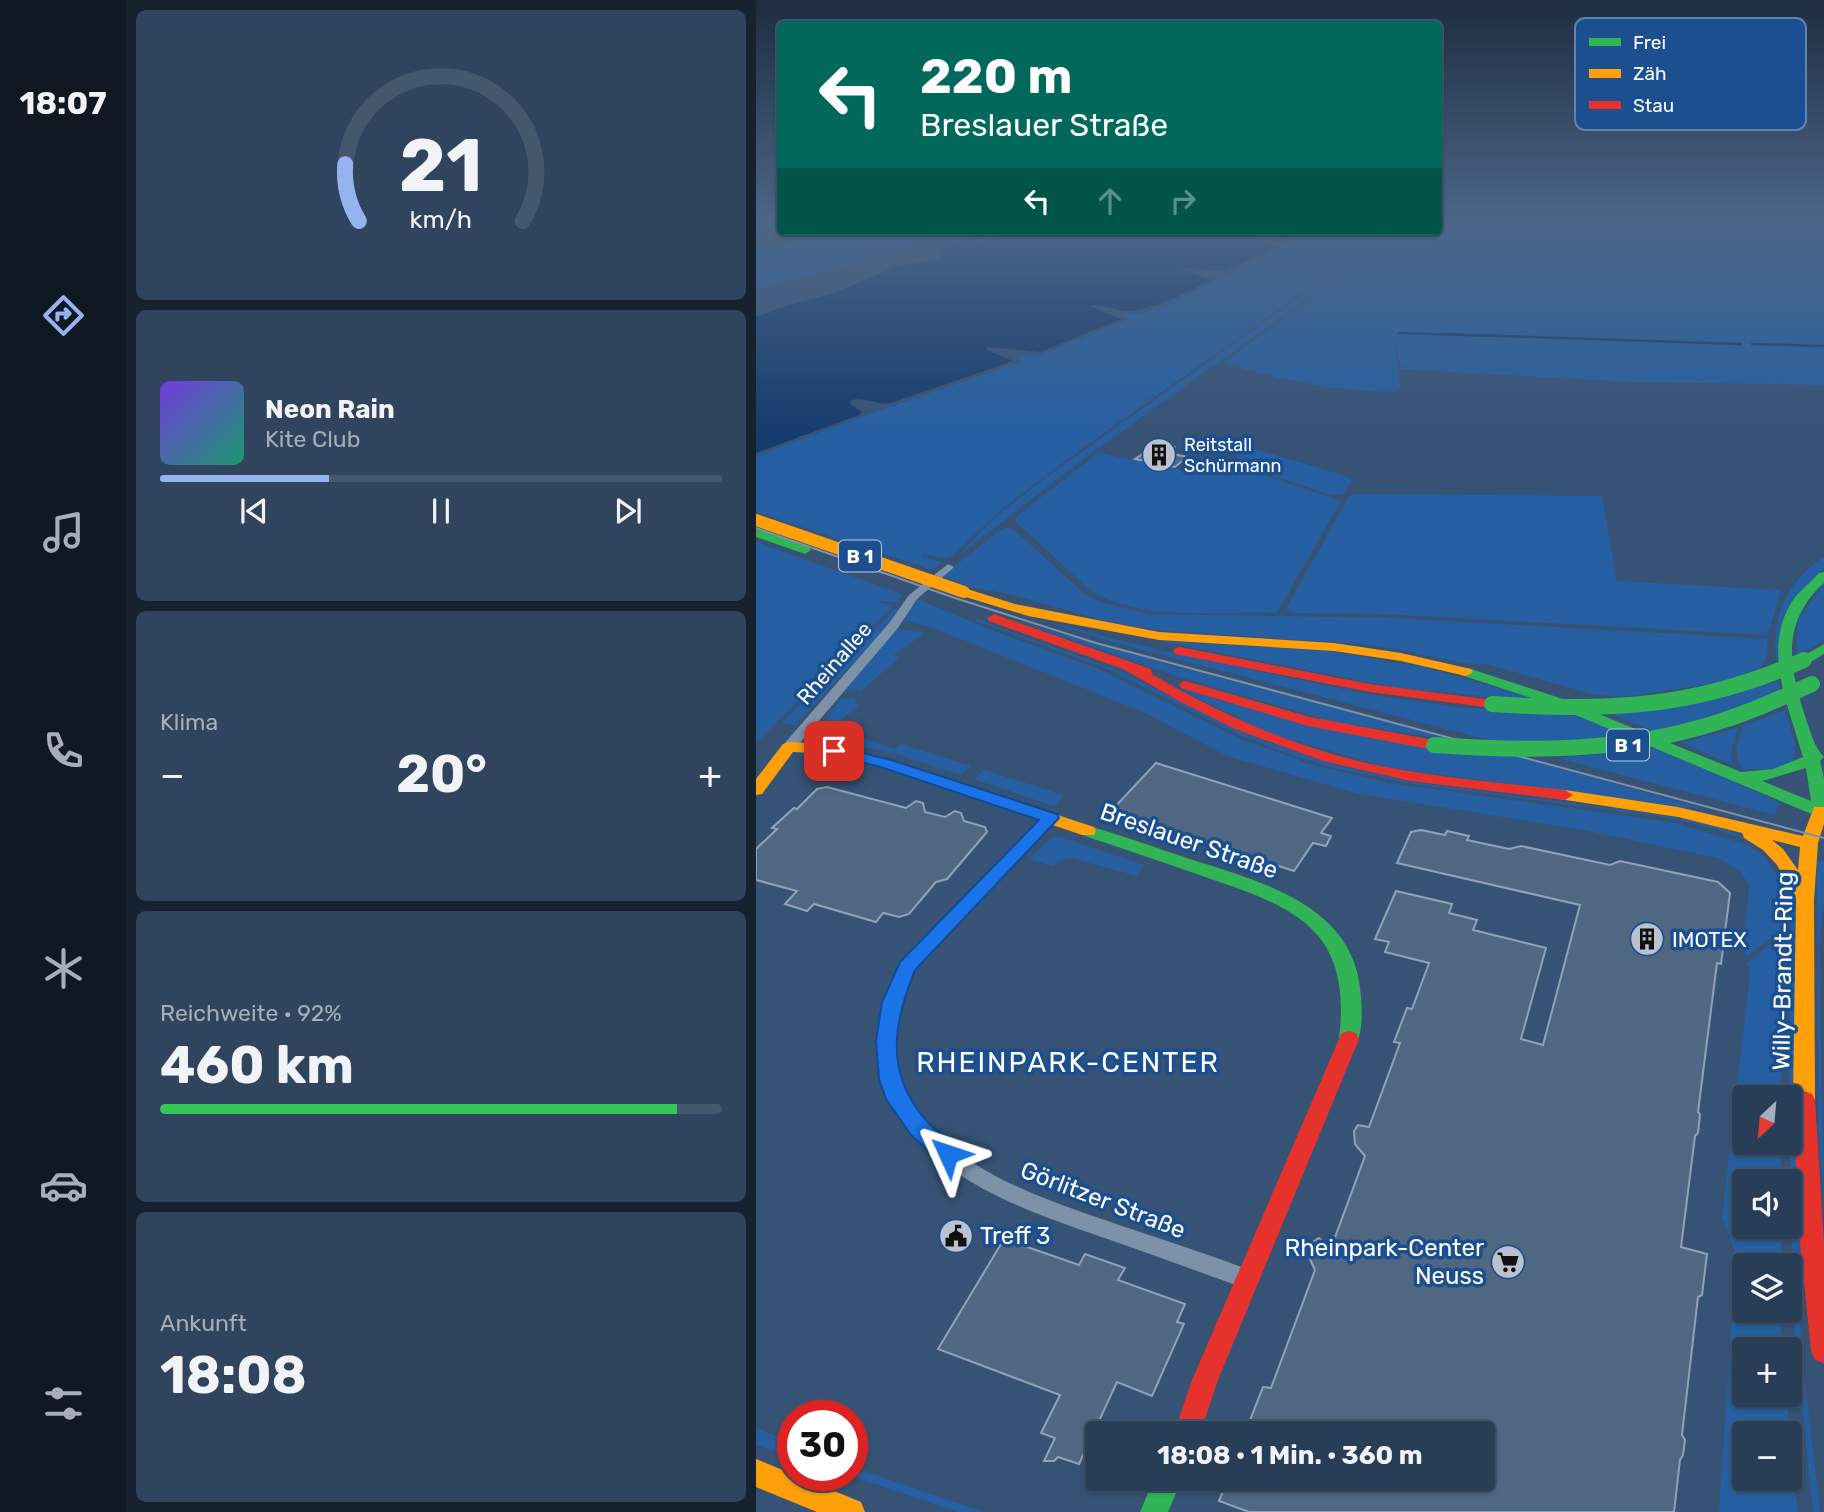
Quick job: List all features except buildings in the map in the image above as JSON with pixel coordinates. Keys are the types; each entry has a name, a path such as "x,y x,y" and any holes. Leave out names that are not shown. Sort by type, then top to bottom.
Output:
{"main road":[{"name":"B 1","path":"756,520 964,592 1146,643 1370,688 1492,705 1572,709 1668,703 1742,687 1804,660 1824,648"},
{"name":"B 1","path":"756,533 1129,667 1245,704 1338,729 1434,745 1546,751 1646,743 1733,722 1818,680"},
{"name":"Willy-Brandt-Ring","path":"1824,576 1803,596 1795,610 1787,641 1791,680 1816,757 1823,794 1823,814 1805,900 1804,1111 1811,1233 1824,1351"},
{"path":"1012,607 1150,635 1334,647 1432,664 1491,679 1552,700 1823,814"},
{"path":"1129,667 1222,718 1327,758 1416,777 1600,800 1817,839"},
{"name":"Rheinallee","path":"756,790 789,747"},
{"name":"Breslauer Straße","path":"789,747 817,748 886,763 1280,897 1304,912 1324,930 1350,970 1355,1004 1349,1042 1247,1279 1191,1421"},
{"path":"1726,773 1773,776 1790,772 1816,757"},
{"path":"1716,820 1774,848 1789,866 1805,900"},
{"path":"756,1473 851,1512"},
{"path":"1154,1512 1163,1491"}],"street":[{"name":"Rheinallee","path":"789,747 894,625 913,597 948,567"},
{"name":"Görlitzer Straße","path":"1051,818 907,967 892,1002 886,1033 887,1060 897,1099 919,1129 964,1167 1033,1205 1247,1279"}],"shaded area":[{"path":"1185,293 1137,310 1123,311 1089,306 1122,319 1040,352 987,347 987,350 1013,361 891,403 851,400 850,404 862,412 859,415 756,453 756,317 831,294"},
{"path":"1192,293 1302,293 1077,452 1002,509 952,556 946,558 923,554 920,557 942,562 933,570 756,512 756,456 1021,362 1017,357 1041,354 1129,319 1120,313 1139,314"},
{"path":"1305,293 1316,293 1086,457 957,557 995,517 1041,481"},
{"path":"1319,293 1824,293 1824,385 1627,382 1401,369 1394,343 1401,389 1397,392 1309,384 1223,363"},
{"path":"1255,449 1352,480 1343,494 1331,495 1231,461 1248,450"},
{"path":"1098,453 1184,470 1204,456 1341,501 1277,613 1181,613 1134,608 1091,591 1015,521 1017,516"},
{"path":"1349,496 1602,496 1617,581 1781,590 1768,635 1383,614 1291,613 1286,609"},
{"path":"1013,529 1084,593 1099,602 1149,614 1392,618 1768,639 1765,661 1757,672 1723,682 1624,697 1592,694 1486,664 1463,663 1374,645 1154,630 970,587 943,576 998,531"},
{"path":"756,542 902,594 897,602 876,601 893,606 756,743"},
{"path":"1824,557 1824,570 1820,572 1777,665 1776,633 1783,604 1799,578"},
{"path":"1824,583 1824,641 1796,656 1798,621"},
{"path":"915,598 991,630 1099,669 1241,739 1312,765 1388,783 1671,822 1745,844 1763,855 1777,875 1783,906 1782,929 1746,957 1743,949 1749,885 1740,871 1718,858 1583,830 1355,793 1227,756 1143,712 931,627 902,620"},
{"path":"901,608 891,623 795,725 781,723 895,609"},
{"path":"1021,615 1163,651 1377,696 1455,707 1581,715 1632,738 1505,744 1138,649"},
{"path":"974,620 1122,672 1248,735 1331,764 1412,782 1663,815 1720,827 1765,846 1715,829 1664,817 1414,784 1334,768 1236,733 1110,670"},
{"path":"1014,620 1166,664 1463,742 1334,722 1186,679"},
{"path":"896,630 925,633 894,655 899,658 861,691 847,690 846,684"},
{"path":"1155,640 1329,651 1423,667 1547,702 1397,688"},
{"path":"1778,682 1781,692 1658,733 1612,714"},
{"path":"1171,685 1222,701 1523,758 1708,810 1390,768 1271,734"},
{"path":"856,698 855,703 859,705 842,719 850,722 830,741 817,737 818,731 841,699"},
{"path":"1785,710 1795,743 1794,760 1779,769 1743,769 1737,754 1743,726"},
{"path":"1737,728 1731,755 1733,765 1682,743"},
{"path":"847,732 895,749 901,744 971,766 961,775 893,753 847,743 841,738"},
{"path":"1657,748 1779,802 1775,815 1557,758"},
{"path":"984,770 1064,795 1054,806 974,779"},
{"path":"1060,837 1144,865 1136,876 1072,858 1058,861 1053,866 1029,859 1051,838"},
{"path":"1817,860 1824,862 1824,899 1819,943 1824,1215 1819,1128"},
{"path":"1795,893 1798,1085 1789,1085 1791,897"},
{"path":"1780,937 1781,1085 1737,1085 1750,973 1747,963"},
{"path":"1732,1130 1732,1155 1781,1155 1781,1169 1732,1169 1732,1239 1781,1239 1781,1253 1735,1253 1722,1217"},
{"path":"1790,1155 1798,1155 1799,1169 1790,1169"},
{"path":"1792,1239 1800,1239 1800,1253 1792,1253"},
{"path":"1732,1316 1732,1323 1781,1323 1781,1337 1732,1337 1732,1407 1787,1407 1789,1421 1732,1421 1732,1491 1796,1491 1798,1512 1719,1512"},
{"path":"1794,1323 1801,1323 1801,1337 1795,1337"},
{"path":"1802,1356 1820,1512 1813,1512 1802,1405"},
{"path":"756,1428 777,1437 777,1452 756,1445"},
{"path":"868,1472 984,1512 958,1512 868,1482"}],"waterway":[{"path":"1399,333 1494,336"},
{"path":"1440,334 1741,344"},
{"path":"1752,344 1824,346"}],"tram line":[{"path":"756,528 955,598 1096,643 1824,838"}],"traffic: fast":[{"path":"756,533 805,550"},
{"path":"1466,672 1552,700 1820,811 1814,767 1788,678 1785,640 1789,621 1798,603 1824,576"},
{"path":"1804,660 1824,648"},
{"path":"1492,704 1574,708 1652,705 1728,690 1804,660"},
{"path":"1434,745 1535,750 1628,743 1673,735 1718,722 1764,706 1812,684"},
{"path":"1745,776 1782,772 1816,757"},
{"path":"1088,831 1271,893 1312,918 1327,933 1346,970 1351,992 1349,1039"},
{"path":"1154,1512 1163,1491"}],"traffic: slow":[{"path":"756,520 964,592"},
{"path":"964,592 1028,612"},
{"path":"1012,607 1159,636 1334,647 1401,657 1466,672"},
{"path":"756,790 789,747 812,748 886,763 1088,831"},
{"path":"1565,795 1678,812 1809,843"},
{"path":"1804,1100 1805,900 1809,843 1820,811"},
{"path":"1750,834 1769,846 1784,861 1805,900"},
{"path":"756,1473 851,1512"}],"traffic: jam":[{"path":"994,618 1146,672"},
{"path":"1180,651 1370,688 1492,704"},
{"path":"1129,667 1240,726 1329,758 1410,776 1565,795"},
{"path":"1186,685 1308,721 1434,745"},
{"path":"1191,1421 1205,1380 1349,1039"},
{"path":"1804,1100 1811,1233 1824,1351"}],"place":[{"name":"Reitstall Schürmann","path":"1159,455"},
{"name":"IMOTEX","path":"1647,939"},
{"name":"Treff 3","path":"956,1236"},
{"name":"Rheinpark-Center Neuss","path":"1508,1262"}],"district":[{"name":"RHEINPARK-CENTER","path":"1068,1062"}],"route":[{"path":"834,751 886,763 1051,818 907,967 892,1002 886,1041 890,1079 897,1099 919,1129 948,1154"}]}
